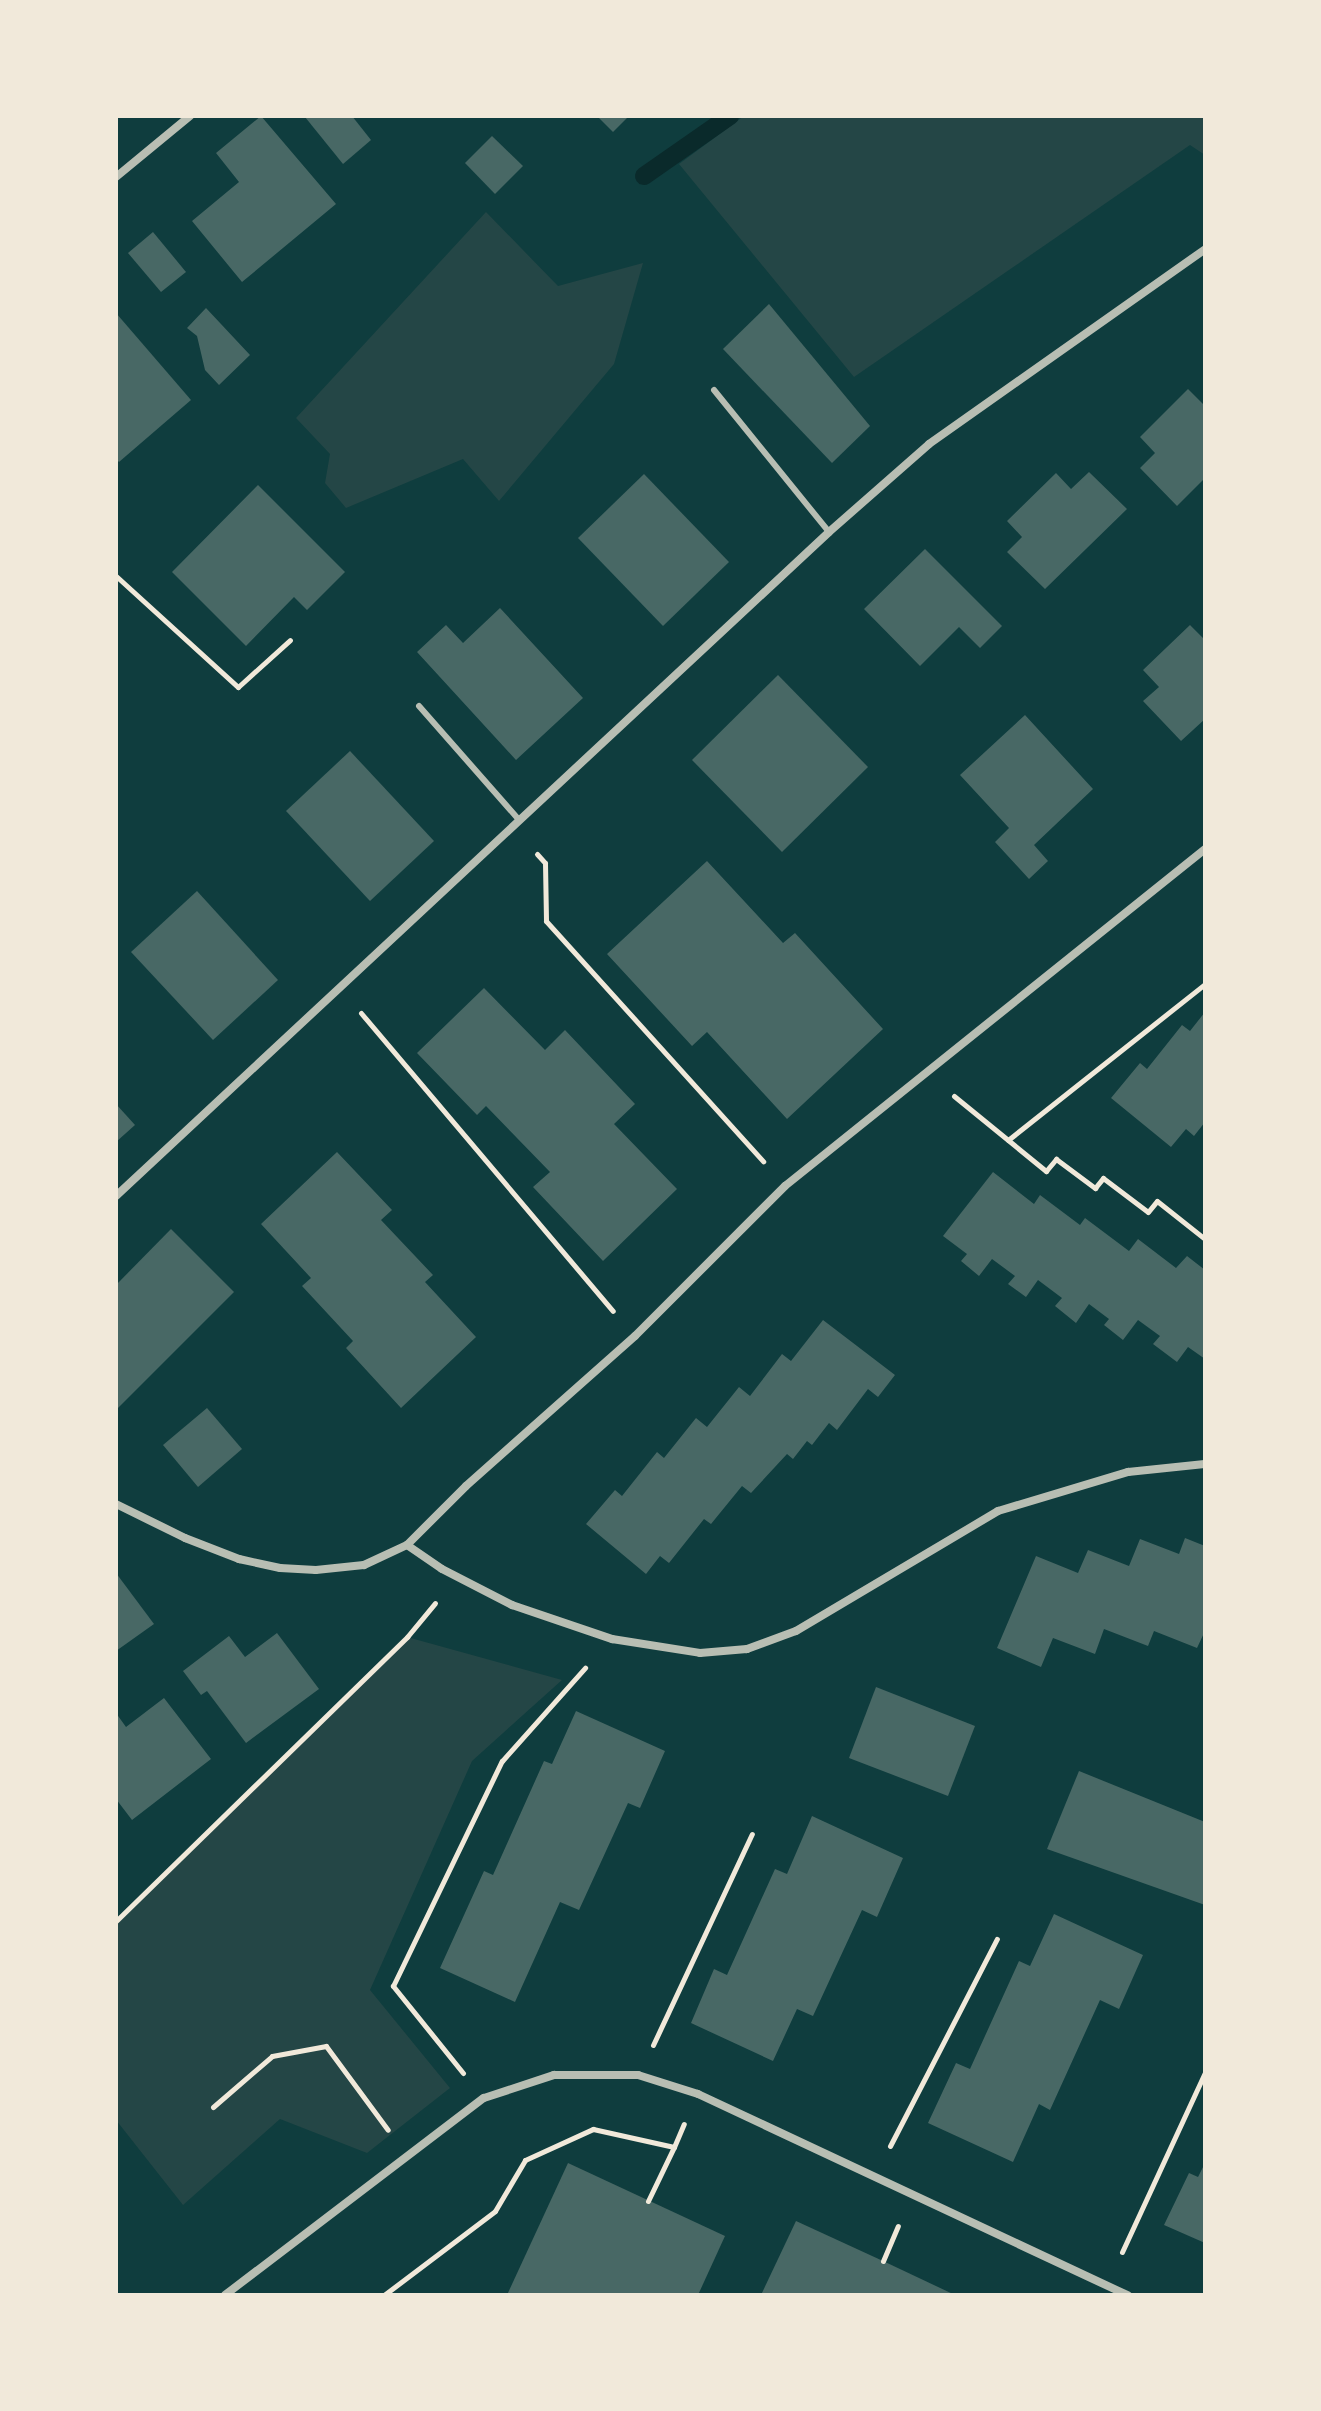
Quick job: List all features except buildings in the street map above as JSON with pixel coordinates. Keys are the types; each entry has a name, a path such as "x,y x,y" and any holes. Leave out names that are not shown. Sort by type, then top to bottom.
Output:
{"street":[{"path":"116,177 190,116"},
{"path":"116,1196 829,532 929,444 1205,249"},
{"path":"116,1504 185,1538 239,1559 280,1568 316,1570 364,1565 407,1545 466,1486 635,1336 785,1186 1205,849"},
{"path":"407,1545 457,1577 512,1605 612,1639 700,1653 747,1649 796,1631 998,1511 1128,1472 1205,1464"},
{"path":"225,2295 484,2098 554,2075 638,2075 698,2094 1128,2295"}],"lane":[{"path":"714,390 829,532"},
{"path":"419,706 516,823"}],"path":[{"path":"116,576 238,687 290,640"},
{"path":"516,823 545,863 546,921 785,1186"},
{"path":"1008,1140 1205,984"},
{"path":"339,987 635,1336"},
{"path":"925,1073 1046,1171 1056,1159 1095,1188 1103,1178 1148,1212 1157,1201 1205,1239"},
{"path":"116,1921 407,1637 457,1577"},
{"path":"484,2098 393,1986 502,1761 612,1639"},
{"path":"638,2075 752,1834"},
{"path":"875,2176 997,1939"},
{"path":"213,2107 272,2056 326,2046 407,2157"},
{"path":"1106,2286 1205,2072"},
{"path":"648,2201 698,2094"},
{"path":"384,2295 495,2211 525,2160 593,2129 674,2147"},
{"path":"883,2261 894,2236"}],"shaded area":[{"path":"744,116 1205,116 1205,155 1190,145 854,377 679,164"},
{"path":"486,212 558,286 643,263 614,364 499,501 463,459 346,508 325,483 330,454 296,418"},
{"path":"407,1637 562,1680 472,1761 370,1990 450,2088 367,2153 280,2119 183,2205 116,2120 116,1921"}],"waterway":[{"path":"644,176 730,116"}]}
